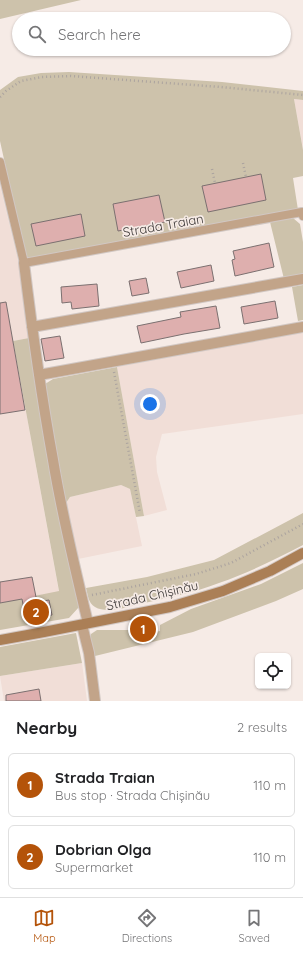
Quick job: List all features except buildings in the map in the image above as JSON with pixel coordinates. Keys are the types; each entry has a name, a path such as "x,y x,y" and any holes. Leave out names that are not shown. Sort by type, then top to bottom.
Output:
{"street":[{"path":"24,263 39,375 53,460 70,547 82,597 95,701"},
{"path":"32,327 303,279"},
{"path":"39,375 303,327"},
{"name":"Strada Chișinău","path":"0,640 170,607 222,591 270,571 303,553"}],"lane":[{"path":"0,162 24,263"},
{"name":"Strada Traian","path":"24,263 302,212 303,216"}],"path":[{"path":"0,97 21,81 42,77 71,76 221,87 303,95"},
{"path":"243,163 246,177"},
{"path":"212,169 215,183"},
{"path":"112,361 140,513"},
{"path":"82,597 196,574 231,563 303,524"}],"shaded area":[{"path":"0,0 81,0 30,12 12,12 12,16 0,19"},
{"path":"69,72 222,82 303,91 303,100 294,99 303,150 303,176 293,178 298,210 26,259 0,141 0,90 18,77 41,73"},
{"path":"294,99 303,100 303,149"},
{"path":"0,185 19,264 29,338 13,341 59,592 0,603"},
{"path":"293,218 300,224 303,242 303,273 301,275 284,279 270,222"},
{"path":"303,285 303,320 298,321 292,287"},
{"path":"303,332 303,414 162,434 156,457 157,472 167,510 144,516 117,367"},
{"path":"29,338 79,607 69,618 0,630 0,603 59,591 13,341"},
{"path":"117,367 144,516 136,517 130,489 121,485 70,497 66,503 45,384 53,379"},
{"path":"121,485 130,489 142,546 78,559 66,503 70,497"},
{"path":"303,513 303,545 241,575 209,587 111,610 95,607 88,596 86,588 147,577 214,560"},
{"path":"303,563 303,589 276,601 193,632 95,656 90,640 91,634 97,630 133,630 133,636 160,631 160,625 191,609 261,584"},
{"path":"76,633 82,663 0,676 0,647"},
{"path":"82,663 87,701 4,701 0,676"}],"place":[{"name":"Dobrian Olga","path":"36,612"},
{"name":"Strada Traian","path":"143,629"}]}
